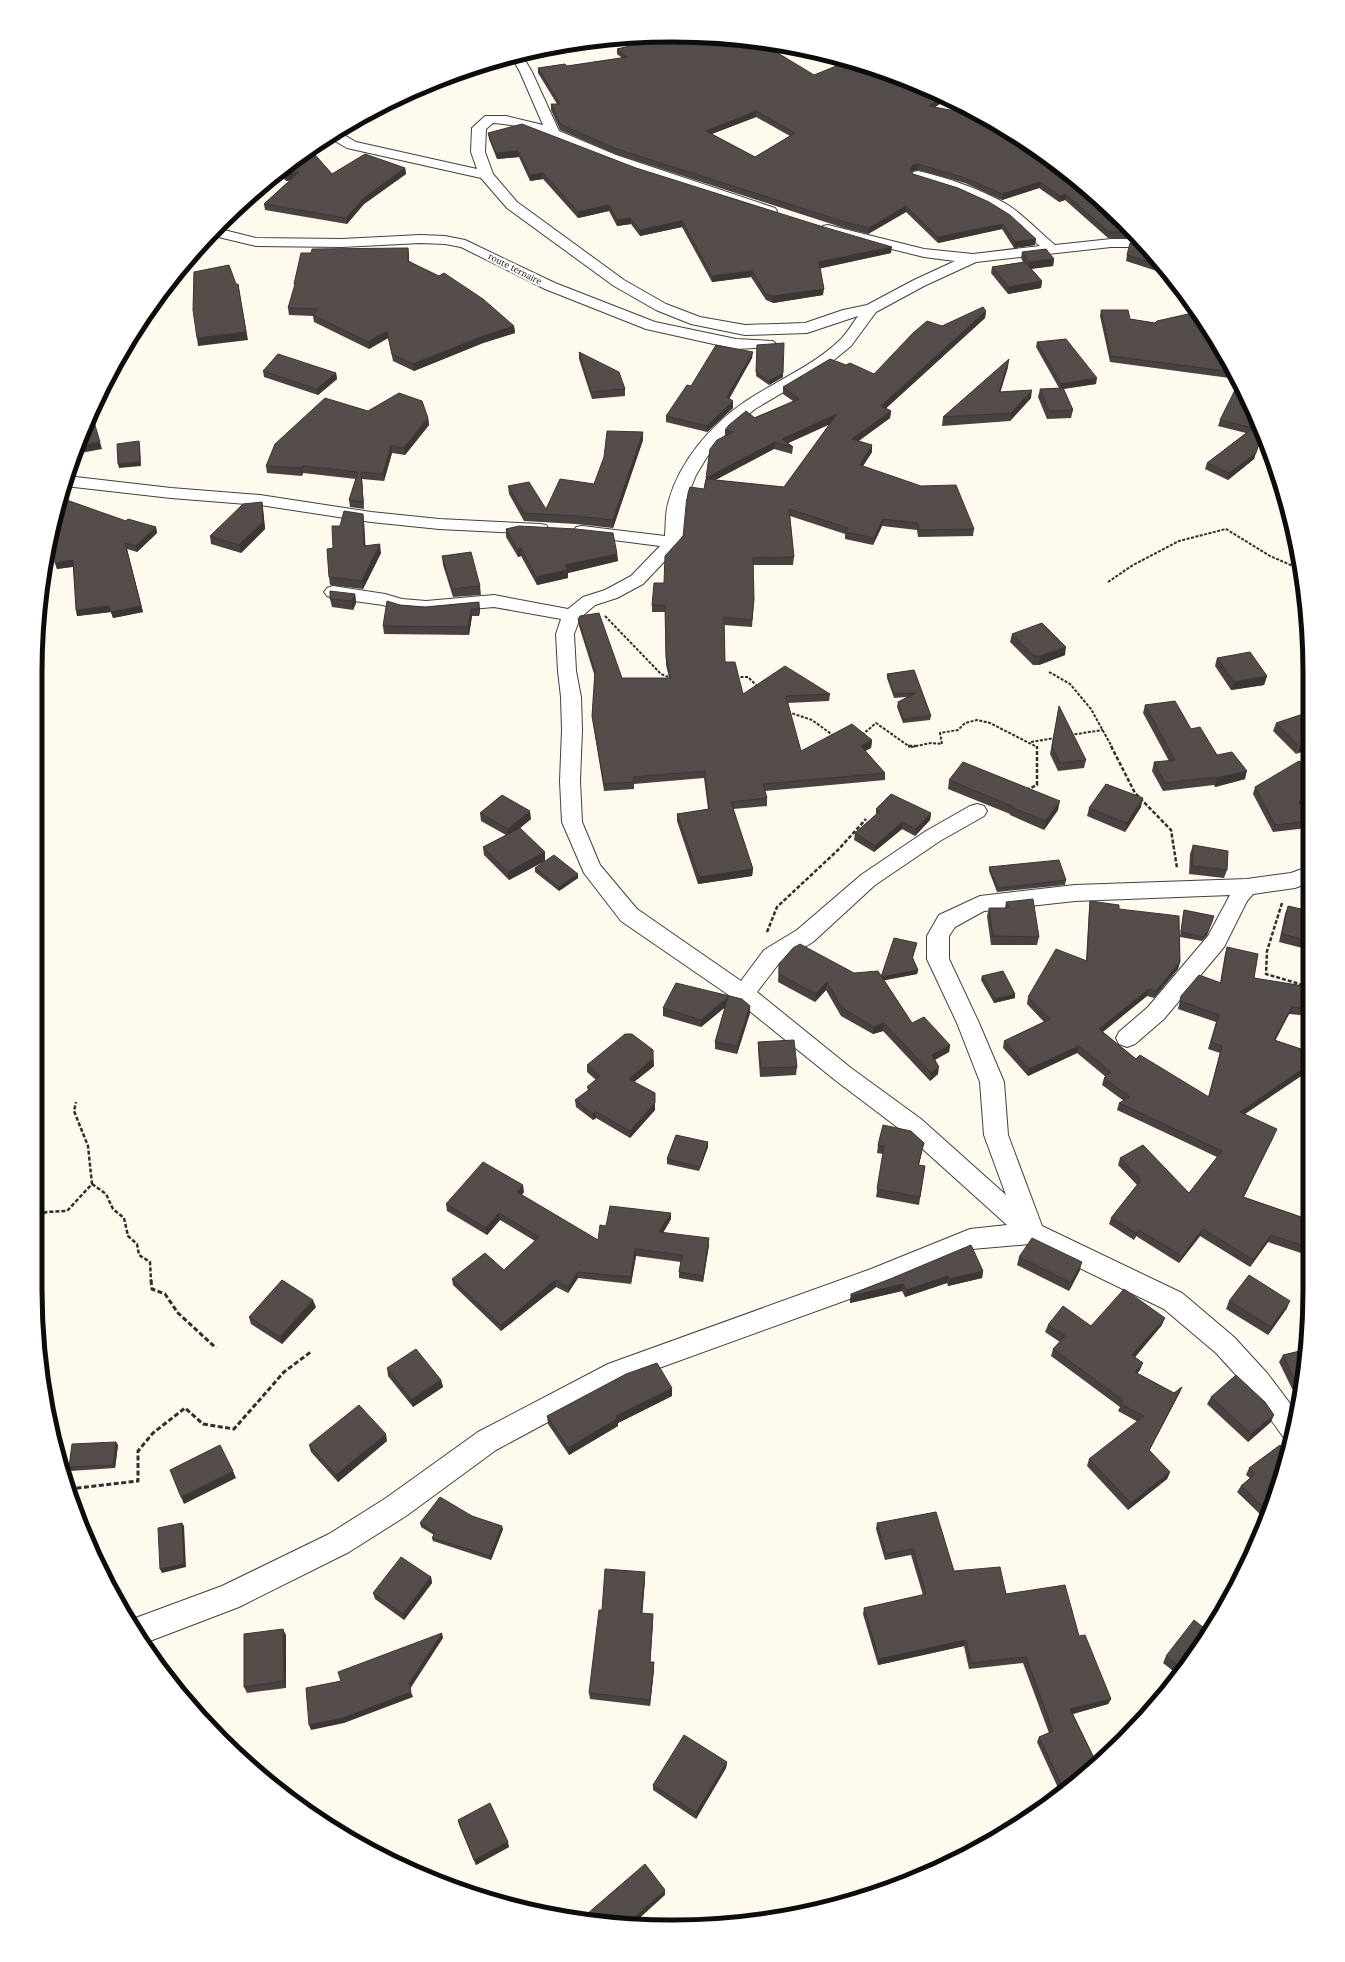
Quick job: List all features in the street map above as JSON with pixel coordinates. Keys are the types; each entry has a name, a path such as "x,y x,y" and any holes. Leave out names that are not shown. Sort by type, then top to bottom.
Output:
{"street":[{"path":"519,61 526,72 553,133"},
{"path":"785,216 610,158 553,133 502,119 490,120 479,128 478,152 486,175 512,204 619,283 661,307 696,321 745,330 807,328 848,314 871,309 946,269 973,258"},
{"path":"339,137 352,145 486,175"},
{"path":"918,175 968,192 1001,207 1014,216 1053,250"},
{"path":"812,224 924,253 973,258 1111,243 1133,243"},
{"name":"route ternaire","path":"220,234 256,242 342,243 420,239 445,240 465,244 550,286 652,326 736,344 766,344 787,341 807,328"},
{"path":"333,592 385,600 401,605 426,607 494,601 580,608 611,594 636,580 673,542 676,500 700,455 722,428 749,406 818,365 846,343 871,309"},
{"path":"71,482 171,493 260,500 371,517 439,524 561,529 673,542"},
{"path":"580,608 565,634 572,730 570,781 572,822 591,868 629,915 744,994 843,1074 913,1126 1032,1233 1173,1300 1224,1345 1258,1381 1289,1423"},
{"path":"744,994 772,956 805,936 868,880 933,836 976,810"},
{"path":"1032,1233 996,1135 992,1082 968,1023 938,959 938,936 948,921 980,904 1075,893 1181,888 1247,887 1302,876"},
{"path":"1127,1038 1156,1013 1216,941 1235,905 1247,887"},
{"path":"142,1630 229,1597 339,1543 396,1507 487,1441 617,1372 742,1325 879,1277 970,1239 1032,1233"}],"path":[{"path":"1108,582 1133,565 1179,541 1226,528 1270,556 1294,566"},
{"path":"580,608 661,674 676,679"},
{"path":"1049,672 1070,684 1091,709 1135,794 1171,830 1181,888"},
{"path":"733,678 748,677 762,691"},
{"path":"783,710 812,720 832,736 839,737"},
{"path":"858,736 864,734 876,723 910,747 931,743 942,744 940,733 958,730 965,723 977,720 990,722 1037,746 1037,785 1023,791"},
{"path":"1066,736 1103,730"},
{"path":"1030,742 1059,737"},
{"path":"766,936 777,906 838,850 866,819"},
{"path":"1302,876 1284,897 1267,951 1266,974 1303,985"},
{"path":"42,1215 46,1212 67,1211 92,1184 89,1145 83,1127 74,1111 76,1102"},
{"path":"92,1184 106,1194 113,1209 124,1218 128,1236 137,1244 139,1255 150,1262 152,1289 165,1294 178,1313 216,1348"},
{"path":"74,1488 138,1481 138,1452 153,1433 185,1408 203,1424 234,1429 284,1372 312,1351"}],"building":[{"path":"637,43 714,43 755,47 773,50 814,75 840,64 875,75 914,90 937,101 929,106 961,112 988,126 1023,148 1088,198 1123,232 1109,232 1065,194 1060,196 1040,182 1002,194 965,178 918,164 913,165 910,169 913,174 958,188 989,202 1010,215 1036,239 1015,242 1003,224 938,237 906,206 869,228 845,222 614,148 560,124 551,104 560,104 538,68 565,64 567,66 627,57 617,49 639,44","holes":["756,111 795,133 755,157 706,131"]},
{"path":"522,124 636,168 892,247 819,262 824,289 773,296 766,294 752,271 712,276 682,221 640,230 630,218 617,220 609,205 578,212 543,173 530,175 518,151 496,153 488,133"},
{"path":"314,154 332,174 365,154 405,168 364,198 346,218 264,204 299,172 285,175"},
{"path":"1130,243 1134,243 1152,263 1127,255"},
{"path":"408,248 408,261 439,276 444,273 483,299 514,326 483,336 413,364 392,354 387,331 368,342 313,315 318,309 288,308 295,284 301,253 311,253 312,249"},
{"path":"1046,249 1054,259 1029,262 1022,252"},
{"path":"1025,262 1042,281 1009,287 992,267"},
{"path":"229,265 236,284 238,284 246,332 197,338 193,310 194,272"},
{"path":"983,307 986,311 881,406 891,411 852,439 872,445 860,465 921,486 956,485 974,529 919,530 918,523 883,519 874,538 846,532 848,528 789,509 794,557 753,558 754,599 752,620 724,617 725,662 735,662 743,694 785,666 830,694 786,696 801,751 852,724 872,740 861,746 885,773 763,784 767,798 731,802 753,869 699,877 677,814 709,809 705,771 633,777 634,782 604,784 592,716 595,671 578,619 580,616 599,613 622,678 671,678 666,657 665,605 652,605 654,583 664,583 665,556 684,535 688,493 690,487 704,489 706,479 784,487 837,414 782,439 793,447 775,442 706,478 710,449 717,440 733,432 725,430 729,425 746,411 755,418 799,399 783,387 830,359 846,365 850,363 874,374 913,333 927,321 942,326"},
{"path":"1101,310 1128,310 1130,319 1155,323 1157,321 1191,313 1219,357 1226,371 1111,356"},
{"path":"1066,339 1097,378 1061,384 1037,342"},
{"path":"784,343 783,373 769,381 756,372 757,345"},
{"path":"716,345 753,352 727,397 733,401 707,426 666,416 687,385 691,386"},
{"path":"579,352 619,372 625,389 591,392"},
{"path":"278,354 336,373 317,389 263,371"},
{"path":"1009,359 999,392 1032,390 1011,413 943,417"},
{"path":"1063,388 1073,410 1049,411 1040,389"},
{"path":"1235,389 1255,431 1259,442 1256,453 1229,473 1207,463 1253,428 1220,420"},
{"path":"399,393 422,401 428,418 404,448 391,445 383,474 361,472 363,502 349,500 358,472 302,466 301,468 266,466 275,444 325,398 368,411"},
{"path":"94,422 100,442 85,445"},
{"path":"607,431 643,432 613,520 524,513 508,486 529,482 546,509 560,479 594,484 604,457"},
{"path":"139,441 140,462 118,464 117,444"},
{"path":"66,500 126,521 128,519 156,527 136,546 125,543 141,606 111,612 109,606 76,610 73,560 55,563 54,548"},
{"path":"262,502 263,522 239,545 210,536 243,504"},
{"path":"344,511 363,514 364,546 380,544 362,581 329,577 327,549 333,548 332,526 340,526"},
{"path":"519,526 576,529 613,533 617,554 565,565 568,570 536,577 521,548 517,549 506,529"},
{"path":"471,552 480,586 452,589 442,556"},
{"path":"330,591 355,594 352,601 330,599"},
{"path":"387,601 400,605 425,607 479,602 478,609 471,609 468,627 383,626"},
{"path":"1042,623 1066,647 1040,656 1034,656 1012,634"},
{"path":"1250,652 1267,676 1234,682 1217,658"},
{"path":"914,670 931,716 903,719 898,702 916,693 894,694 887,674"},
{"path":"1175,701 1191,729 1200,727 1217,755 1232,752 1247,771 1217,778 1165,783 1154,762 1175,760 1145,705"},
{"path":"1059,706 1086,760 1060,763 1052,746"},
{"path":"1303,714 1303,745 1299,746 1276,723"},
{"path":"1299,761 1303,764 1303,799 1299,802 1303,809 1303,822 1275,825 1255,787"},
{"path":"963,762 1060,801 1046,821 1011,807 1012,806 949,780"},
{"path":"1106,784 1143,798 1127,823 1089,808"},
{"path":"891,794 931,813 916,829 902,822 875,846 855,833 880,811 876,809"},
{"path":"502,795 530,811 508,829 480,813"},
{"path":"520,828 545,852 508,872 483,847"},
{"path":"1193,845 1228,851 1227,870 1192,866"},
{"path":"554,855 578,874 559,887 535,868"},
{"path":"1059,860 1066,880 998,888 989,867"},
{"path":"1033,899 1039,937 993,936 989,908 1009,908 1006,902"},
{"path":"1090,901 1119,905 1119,909 1179,916 1180,962 1156,991 1149,989 1099,1029 1136,1059 1140,1055 1209,1097 1222,1046 1211,1042 1219,1015 1180,1001 1181,996 1199,975 1221,983 1227,947 1258,954 1254,978 1303,986 1303,1008 1292,1007 1274,1040 1303,1050 1303,1069 1240,1112 1277,1129 1243,1197 1303,1218 1303,1246 1271,1235 1253,1260 1203,1229 1182,1256 1139,1230 1136,1233 1111,1218 1141,1180 1120,1158 1143,1145 1189,1193 1222,1151 1119,1103 1130,1097 1104,1078 1111,1072 1079,1046 1029,1069 1004,1041 1050,1019 1028,997 1056,949 1087,961"},
{"path":"1288,906 1303,909 1303,939 1282,934"},
{"path":"1184,910 1214,916 1208,931 1203,937 1181,932"},
{"path":"894,938 917,943 912,957 918,970 881,977"},
{"path":"800,944 854,973 878,971 912,1023 924,1017 950,1045 932,1055 939,1067 931,1073 884,1023 874,1027 842,1008 827,982 816,994 779,974 779,964 793,948"},
{"path":"1003,971 1015,994 995,999 982,976"},
{"path":"676,983 742,999 750,1006 737,1046 715,1042 728,997 701,1020 663,1008"},
{"path":"625,1034 632,1034 653,1050 653,1059 629,1079 655,1093 655,1103 630,1131 595,1111 593,1114 575,1100 590,1089 587,1087 600,1076 587,1065"},
{"path":"794,1040 797,1067 761,1068 758,1042"},
{"path":"883,1125 911,1131 924,1143 918,1165 925,1166 920,1197 877,1189 884,1146 878,1145"},
{"path":"676,1135 708,1142 700,1167 667,1159"},
{"path":"483,1162 523,1185 517,1192 598,1240 600,1225 606,1226 610,1206 671,1213 659,1232 709,1238 703,1276 679,1272 682,1255 635,1249 631,1277 578,1272 568,1287 555,1280 501,1325 452,1279 485,1253 504,1270 539,1237 499,1213 486,1228 446,1204"},
{"path":"1032,1238 1082,1262 1071,1283 1019,1257"},
{"path":"971,1245 983,1271 950,1279 948,1276 906,1290 903,1284 851,1296 851,1294"},
{"path":"1249,1275 1290,1301 1271,1327 1229,1301"},
{"path":"282,1280 313,1300 280,1337 249,1317"},
{"path":"1124,1289 1165,1318 1132,1355 1143,1363 1135,1372 1174,1393 1182,1387 1149,1450 1170,1472 1131,1503 1089,1459 1144,1416 1121,1404 1123,1400 1053,1349 1065,1336 1048,1325 1063,1306 1091,1326"},
{"path":"416,1349 441,1380 411,1400 387,1368"},
{"path":"1300,1351 1296,1383 1283,1355"},
{"path":"657,1363 672,1388 616,1416 617,1419 568,1448 547,1416 626,1374"},
{"path":"1236,1375 1265,1402 1274,1415 1251,1434 1211,1397"},
{"path":"359,1405 386,1434 336,1475 309,1445"},
{"path":"116,1442 113,1465 69,1467 72,1444"},
{"path":"220,1445 233,1471 181,1497 170,1470"},
{"path":"1280,1445 1283,1448 1264,1508 1241,1486 1255,1474 1249,1468"},
{"path":"440,1497 472,1516 502,1526 490,1556 432,1538 435,1533 420,1523"},
{"path":"936,1512 954,1571 1000,1567 1006,1594 1065,1585 1079,1636 1085,1635 1111,1699 1070,1709 1094,1758 1062,1785 1039,1737 1053,1731 1026,1657 971,1663 966,1640 879,1659 864,1608 926,1594 913,1549 886,1554 877,1523"},
{"path":"182,1523 184,1564 160,1569 158,1528"},
{"path":"401,1557 431,1577 403,1614 373,1593"},
{"path":"605,1569 645,1572 641,1613 653,1614 650,1662 654,1662 650,1700 589,1693 599,1610 602,1610"},
{"path":"1194,1620 1204,1628 1178,1666 1166,1656"},
{"path":"283,1629 284,1681 244,1687 244,1634"},
{"path":"442,1633 409,1683 411,1692 343,1718 309,1725 306,1688 341,1681 338,1672"},
{"path":"684,1735 727,1762 696,1813 653,1785"},
{"path":"490,1803 508,1842 474,1860 458,1820"},
{"path":"645,1864 665,1890 633,1919 586,1914"}]}
